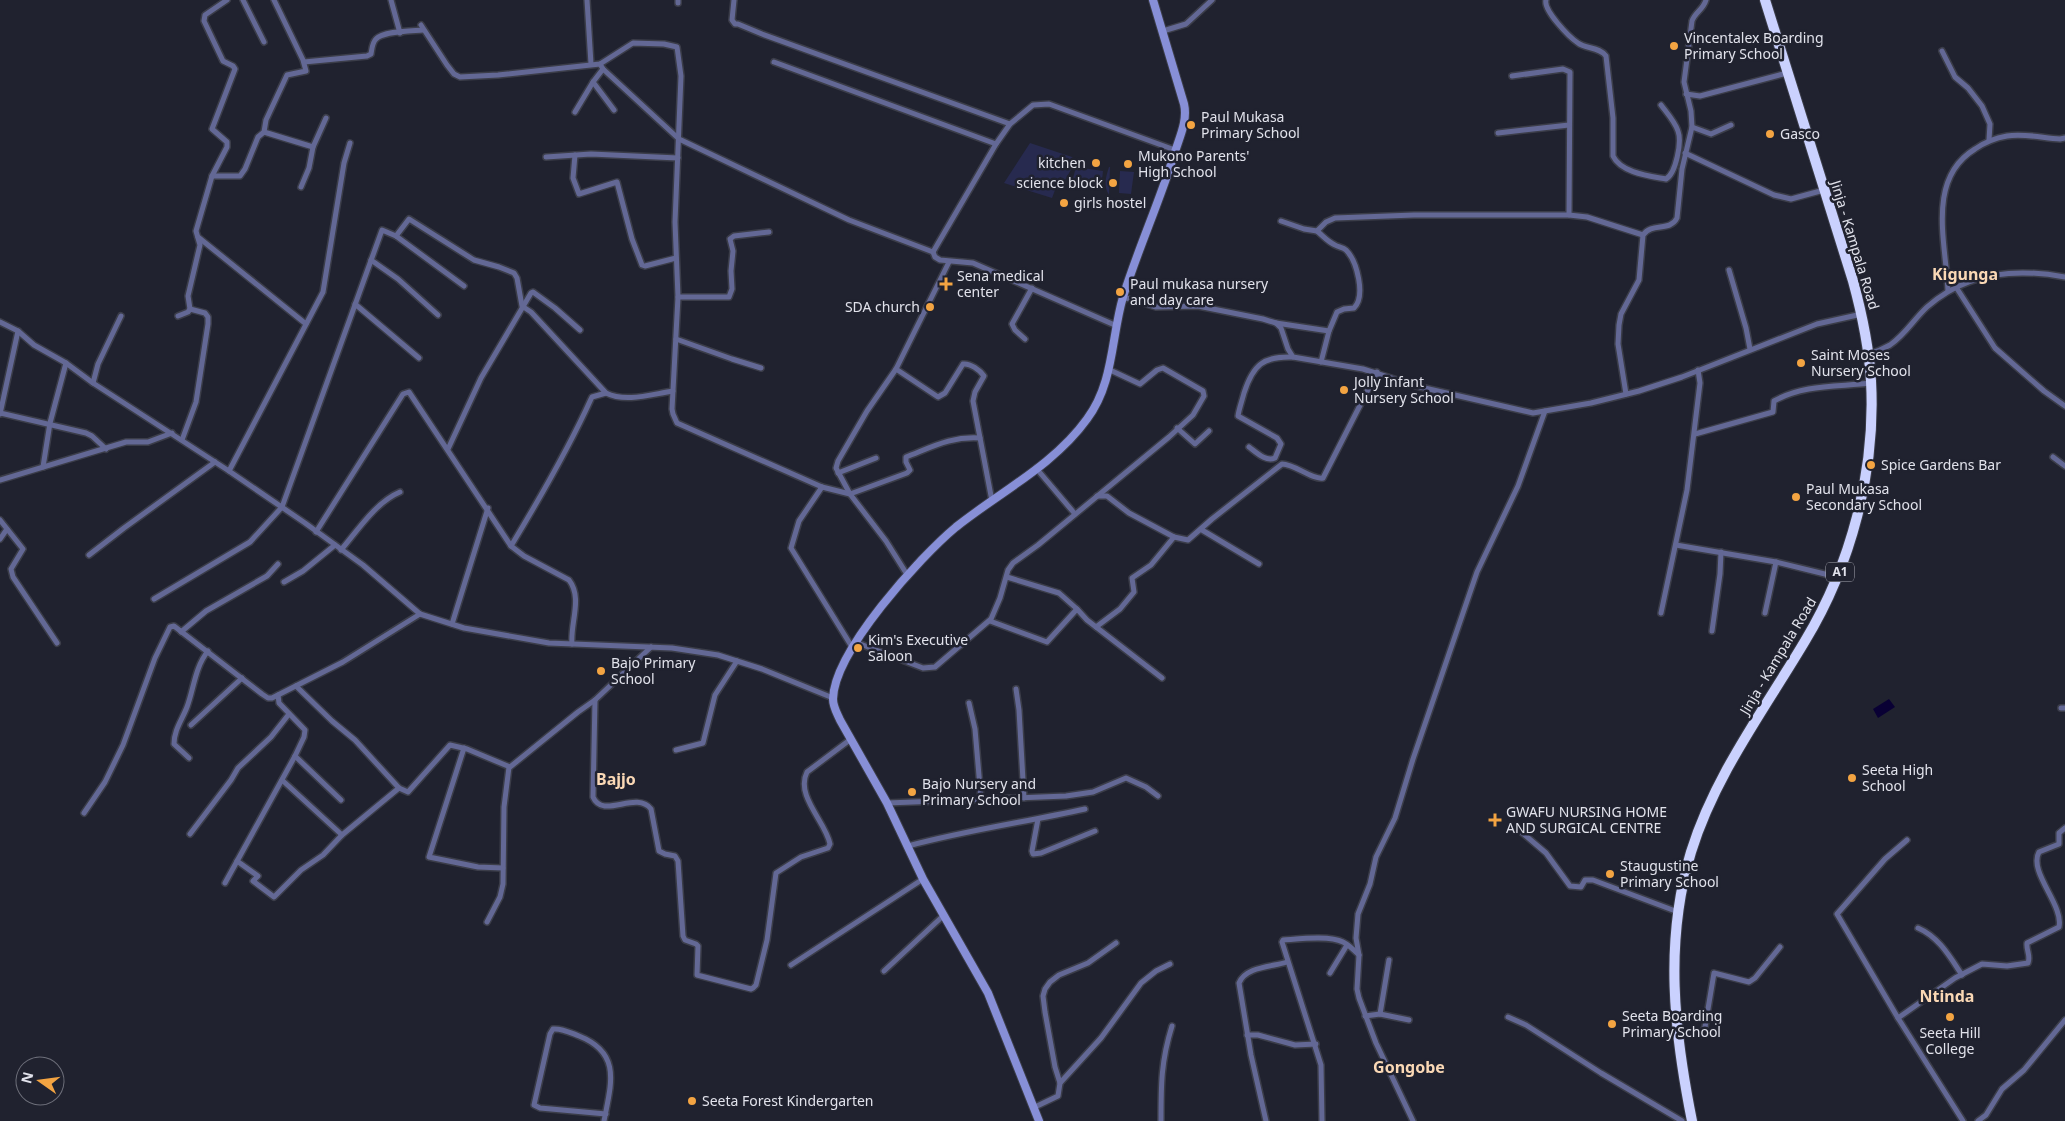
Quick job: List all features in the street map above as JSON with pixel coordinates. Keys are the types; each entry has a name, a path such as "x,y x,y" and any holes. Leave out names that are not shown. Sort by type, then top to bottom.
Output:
{"highway":[{"name":"Jinja - Kampala Road","path":"1692,1121 1677,1034 1673,985 1674,944 1678,912 1692,851 1709,804 1739,746 1814,625 1838,577 1860,503 1868,461 1871,383 1869,354 1862,314 1765,0"}],"street":[{"path":"190,309 188,296 199,250 196,231 212,176 227,147 226,142 212,130 235,69 223,61 204,21 205,15 227,0"},
{"path":"243,0 264,42"},
{"path":"212,176 240,176 245,169 258,137 264,132 266,120 286,75 306,71 304,62 274,0"},
{"path":"391,0 400,33"},
{"path":"586,0 591,64"},
{"path":"734,0 732,20 734,24 1010,124"},
{"path":"1039,1121 1035,1107 988,994 923,879 886,803 834,708 833,698 837,681 853,645 876,613 908,576 947,535 1062,447 1087,420 1103,391 1110,370 1123,297 1176,150 1186,112 1154,0"},
{"path":"1163,31 1186,24 1212,0"},
{"path":"1546,0 1546,8 1558,24 1577,43 1601,51 1606,56 1613,118 1613,156 1615,161 1629,169 1666,178 1671,175 1673,170 1680,141 1678,130 1661,105"},
{"path":"1626,394 1618,344 1621,314 1639,280 1643,235 1646,230 1651,228 1674,224 1677,218 1685,153 1692,127 1684,72 1692,21 1694,16 1704,7 1706,0"},
{"path":"304,62 367,56 370,54 375,40 379,36 422,28 447,65 454,74 460,77 498,75 591,64 602,66 679,139 849,220 933,252 935,257 940,260 949,262 959,260 973,263 1117,326"},
{"path":"574,112 602,66 633,43 664,44 677,47 681,76 676,222 678,296 673,390 673,414 677,422 822,487 850,494 907,473 910,470 906,457 948,440 965,437 980,438"},
{"path":"1942,51 1955,77 1968,88 1982,106 1990,124 1989,140"},
{"path":"774,62 996,144"},
{"path":"1512,76 1563,69 1570,72 1569,215"},
{"path":"1686,94 1700,96 1787,73"},
{"path":"594,82 614,110"},
{"path":"933,252 996,144 1010,124 1033,105 1049,104 1176,150"},
{"path":"301,187 309,168 313,148 326,118"},
{"path":"1498,133 1569,125"},
{"path":"1692,127 1713,134 1731,125"},
{"path":"264,132 313,148"},
{"path":"1948,291 1942,224 1943,202 1950,176 1961,159 1989,140 2008,135 2065,138"},
{"path":"230,471 323,292 343,172 350,143"},
{"path":"1685,153 1774,196 1791,199 1824,190"},
{"path":"546,158 591,154 678,158"},
{"path":"575,156 573,178 579,194 617,182 632,239 642,265 645,266 676,258"},
{"path":"1317,231 1330,219 1349,217 1569,215 1587,217 1643,235"},
{"path":"396,236 409,219 474,260 514,273 517,278 522,306 530,312 606,393 626,398 673,390"},
{"path":"1281,221 1304,229 1317,231 1334,245 1346,250 1356,269 1360,282 1356,307 1337,312 1329,330 1321,362"},
{"path":"154,599 250,542 282,508 382,230 396,236 464,286"},
{"path":"678,296 729,297 732,289 733,251 730,238 769,232"},
{"path":"198,237 306,324"},
{"path":"371,260 398,279 438,315"},
{"path":"908,576 886,541 850,494 836,468 838,460 867,411 896,369 949,262"},
{"path":"1729,270 1746,328 1750,349"},
{"path":"1869,354 1889,346 1898,339 1928,306 1956,287 2009,272 2040,272 2065,277"},
{"path":"1956,287 1995,348 2044,391 2065,406"},
{"path":"1025,339 1015,330 1012,324 1032,288"},
{"path":"448,449 481,378 522,306 533,292 580,330"},
{"path":"1123,297 1156,307 1198,306 1276,323 1329,330"},
{"path":"355,304 419,358"},
{"path":"178,316 188,312 190,309"},
{"path":"182,440 196,402 208,324 208,317 205,313 190,309"},
{"path":"1249,447 1264,458 1272,459 1276,458 1281,444 1277,438 1238,416 1252,373 1257,366 1269,358 1293,357 1378,372 1416,386 1526,412 1545,411 1626,394 1682,377 1817,324 1862,314"},
{"path":"93,383 98,364 121,316"},
{"path":"0,322 18,331 34,345 66,363 93,383 230,471 335,545 420,614 452,624 505,636 549,643 651,647 718,655 833,698"},
{"path":"1276,323 1282,331 1288,350 1293,357"},
{"path":"18,331 0,413 92,436 106,449"},
{"path":"676,339 761,368"},
{"path":"43,468 50,424 66,363"},
{"path":"896,369 938,397 945,393 963,364 968,364 984,376 975,392 973,400 992,501"},
{"path":"822,487 799,521 791,548 853,645 923,668 931,668 990,621 1010,566 1013,563 1038,545 1170,437 1177,428 1193,415 1204,396 1203,391 1163,368 1157,370 1140,384 1110,370"},
{"path":"1661,613 1687,490 1700,383 1698,370"},
{"path":"1097,496 1107,496 1128,513 1174,537 1188,540 1282,464 1322,478 1378,372"},
{"path":"1694,434 1774,411 1774,401 1790,393 1818,388 1871,383"},
{"path":"316,532 405,392 411,395 512,546 524,556 570,580 576,595 571,632 572,644"},
{"path":"512,546 580,425 592,397 606,393"},
{"path":"1412,1121 1376,1043 1357,989 1359,955 1356,938 1358,914 1370,884 1376,857 1396,818 1413,759 1477,572 1518,486 1545,411"},
{"path":"1177,428 1195,444 1209,431"},
{"path":"0,480 126,442 148,442 172,433"},
{"path":"2053,457 2065,466"},
{"path":"838,473 876,458"},
{"path":"89,555 215,462"},
{"path":"1036,468 1075,514"},
{"path":"341,550 382,503 390,496 400,492"},
{"path":"452,624 488,508"},
{"path":"0,520 23,549 11,569 14,577 57,643"},
{"path":"0,539 7,529"},
{"path":"1202,530 1260,564"},
{"path":"1096,627 1120,609 1134,592 1132,578 1151,565 1174,537"},
{"path":"284,582 303,571 335,545"},
{"path":"1676,545 1776,562 1838,577"},
{"path":"1712,631 1721,552"},
{"path":"1765,612 1776,562"},
{"path":"182,632 206,611 267,576 278,564"},
{"path":"1007,577 1060,593 1096,627 1162,678"},
{"path":"990,621 1047,642 1076,609"},
{"path":"84,813 105,782 123,745 155,658 166,634 172,626 268,698 278,695 343,662 420,614"},
{"path":"487,922 500,897 503,884 504,807 509,768 595,700 651,647"},
{"path":"189,758 174,744 174,736 187,707 198,669 208,652"},
{"path":"676,750 703,743 715,695 736,661"},
{"path":"191,725 242,678"},
{"path":"296,686 332,721 355,740 404,792 411,790 450,745 492,758 509,768"},
{"path":"1016,689 1024,798"},
{"path":"225,883 304,737 304,730 279,703 278,695"},
{"path":"595,700 593,766 593,797 595,801 604,806 641,802 651,809 659,851 675,856 678,861 683,936 685,940 698,946 697,975 751,989 756,985 766,940 776,873 800,857 828,848 830,844 810,801 804,784 805,776 851,739"},
{"path":"969,703 975,729 981,799"},
{"path":"190,834 238,768 271,737 289,714"},
{"path":"464,748 429,857 478,867 503,868"},
{"path":"295,756 341,800"},
{"path":"886,803 1083,794 1126,778 1146,787 1158,796"},
{"path":"282,780 342,835"},
{"path":"237,861 258,876 253,880 274,897 301,870 323,855 342,835 399,788"},
{"path":"908,846 962,832 1085,809"},
{"path":"1038,819 1032,851 1034,854 1041,853 1095,831"},
{"path":"1898,1018 1962,975 1986,963 2007,966 2028,963 2030,958 2026,947 2027,943 2059,927 2059,919 2042,877 2037,855 2039,852 2059,844 2059,833 2065,828"},
{"path":"1519,830 1546,853 1570,886 1581,886 1585,880 1592,880 1678,912"},
{"path":"1907,840 1885,859 1837,914 1898,1018 1963,1121"},
{"path":"791,965 923,879"},
{"path":"884,971 944,915"},
{"path":"1918,928 1932,935 1962,975"},
{"path":"1322,1121 1321,1065 1316,1044 1282,944 1284,940 1336,940 1348,945 1359,955"},
{"path":"1035,1107 1056,1098 1060,1083 1055,1067 1045,1012 1044,989 1059,975 1088,963 1116,943"},
{"path":"1330,973 1348,945"},
{"path":"1677,1034 1701,1035 1705,1027 1714,973 1750,982 1780,947"},
{"path":"1380,1014 1389,960"},
{"path":"1266,1121 1247,1035 1240,980 1266,965 1276,967 1287,962"},
{"path":"1060,1083 1102,1038 1142,983 1156,971 1170,964"},
{"path":"1365,1016 1380,1014 1410,1020"},
{"path":"1508,1017 1526,1025 1600,1073 1682,1121"},
{"path":"1978,1121 1986,1115 2002,1089 2024,1070 2065,1020"},
{"path":"1161,1121 1162,1067 1164,1050 1172,1026"},
{"path":"604,1121 606,1114 612,1072 610,1062 605,1053 591,1040 564,1030 553,1029 550,1034 534,1105 540,1108 606,1114"},
{"path":"1247,1035 1258,1035 1295,1045 1316,1044"}],"shaded area":[{"path":"1030,143 1072,157 1076,161 1065,180 1060,177 1052,198 1004,183"},
{"path":"1076,167 1103,171 1101,189 1072,182"},
{"path":"1110,167 1109,195 1106,177"},
{"path":"1120,171 1134,172 1131,194 1119,193"},
{"path":"1889,699 1895,707 1878,718 1873,709"}],"place":[{"name":"Vincentalex Boarding Primary School","path":"1674,46"},
{"name":"Paul Mukasa Primary School","path":"1191,125"},
{"name":"Gasco","path":"1770,134"},
{"name":"kitchen","path":"1096,163"},
{"name":"Mukono Parents' High School","path":"1128,164"},
{"name":"science block","path":"1113,183"},
{"name":"girls hostel","path":"1064,203"},
{"name":"Sena medical center","path":"946,284"},
{"name":"Paul mukasa nursery and day care","path":"1120,292"},
{"name":"SDA church","path":"930,307"},
{"name":"Saint Moses Nursery School","path":"1801,363"},
{"name":"Jolly Infant Nursery School","path":"1344,390"},
{"name":"Spice Gardens Bar","path":"1871,465"},
{"name":"Paul Mukasa Secondary School","path":"1796,497"},
{"name":"Kim's Executive Saloon","path":"858,648"},
{"name":"Bajo Primary School","path":"601,671"},
{"name":"Seeta High School","path":"1852,778"},
{"name":"Bajo Nursery and Primary School","path":"912,792"},
{"name":"GWAFU NURSING HOME AND SURGICAL CENTRE","path":"1495,820"},
{"name":"Staugustine Primary School","path":"1610,874"},
{"name":"Seeta Hill College","path":"1950,1017"},
{"name":"Seeta Boarding Primary School","path":"1612,1024"},
{"name":"Seeta Forest Kindergarten","path":"692,1101"}],"district":[{"name":"Kigunga","path":"1965,274"},
{"name":"Bajjo","path":"616,779"},
{"name":"Ntinda","path":"1947,996"},
{"name":"Gongobe","path":"1409,1067"}]}
